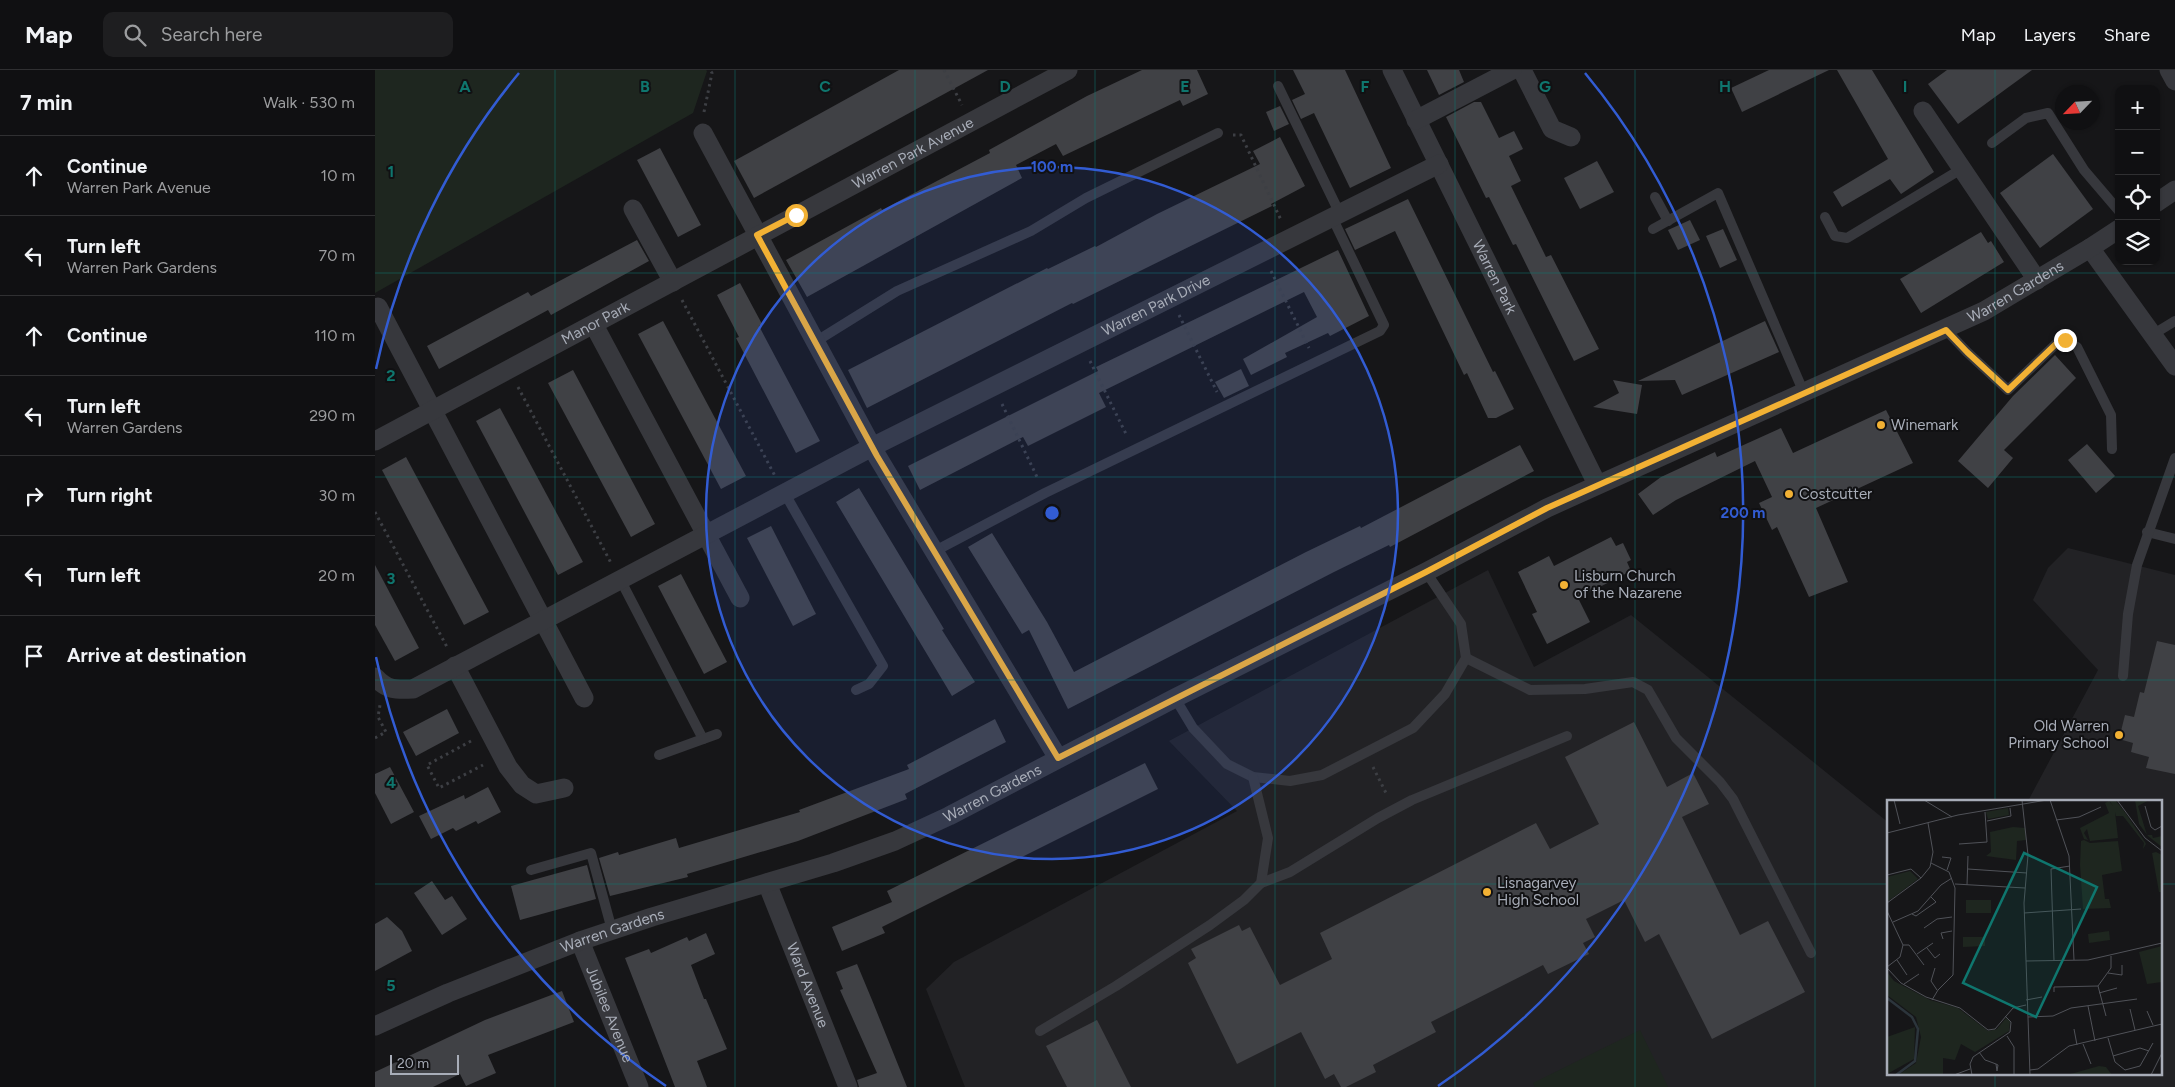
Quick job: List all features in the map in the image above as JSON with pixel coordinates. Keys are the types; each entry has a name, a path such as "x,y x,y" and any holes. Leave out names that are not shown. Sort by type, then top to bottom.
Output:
{"street":[{"name":"Warren Park Avenue","path":"757,235 1068,70"},
{"name":"Warren Park","path":"1392,70 1597,484"},
{"path":"1416,120 1511,70"},
{"path":"1522,70 1552,129 1571,137"},
{"path":"2169,70 2175,81"},
{"path":"1923,111 2037,280"},
{"path":"703,133 872,446 1058,758"},
{"name":"Warren Park Drive","path":"379,682 398,690 413,689 872,446 1439,164"},
{"path":"2160,200 2175,190"},
{"path":"633,209 673,282"},
{"name":"Warren Gardens","path":"375,1026 448,993 580,941 895,841 949,816 1058,758 1426,572 1547,508 1984,312 2115,232"},
{"name":"Manor Park","path":"375,441 594,325 757,235"},
{"path":"2090,248 2175,366"},
{"path":"378,307 584,698"},
{"path":"594,325 739,598"},
{"path":"455,666 502,755 522,785 536,794 564,788"},
{"name":"Ward Avenue","path":"767,883 849,1087"},
{"name":"Jubilee Avenue","path":"580,941 639,1087"}],"lane":[{"path":"935,551 1045,493 1380,331 1384,325 1278,86"},
{"path":"1992,143 2026,118 2048,113 2084,170 2115,206"},
{"path":"815,342 897,292 1031,231 1087,198 1218,133"},
{"path":"1825,217 1835,236 1847,238 1963,168"},
{"path":"1653,229 1718,193 1804,393"},
{"path":"1655,197 1668,221"},
{"path":"2152,335 2175,321"},
{"path":"1946,330 2008,390 2058,342 2065,340 2077,347 2111,415 2112,449"},
{"path":"2123,676 2128,614 2137,565 2147,532 2175,458"},
{"path":"784,492 883,666 869,684 857,690"},
{"path":"2147,532 2175,539"},
{"path":"1175,698 1193,728 1227,764 1253,777 1290,781 1322,775 1413,728 1445,694 1466,658 1461,624 1426,572"},
{"path":"620,579 703,739"},
{"path":"1466,658 1530,690 1585,689 1633,682 1648,690 1676,738 1720,782 1733,799 1811,953"},
{"path":"659,755 717,734"},
{"path":"1040,1031 1116,986 1210,925 1244,900 1261,883 1290,872 1412,800 1567,736"},
{"path":"1253,777 1268,838 1261,883"},
{"path":"531,870 591,853 612,930"}],"path":[{"path":"703,133 703,119 712,73 710,70"},
{"path":"944,70 971,121"},
{"path":"1218,133 1241,136 1290,238"},
{"path":"1262,252 1316,362"},
{"path":"673,282 784,492"},
{"path":"1170,298 1224,406"},
{"path":"1081,341 1134,450"},
{"path":"509,370 620,579"},
{"path":"993,385 1045,493"},
{"path":"375,512 455,666"},
{"path":"375,738 386,732 378,718 379,682"},
{"path":"489,731 427,765 439,788 502,755"},
{"path":"1365,752 1393,810"}],"shaded area":[{"path":"375,70 707,71 693,113 375,293"},
{"name":"Lisnagarvey High School","path":"2068,548 2175,575 2175,1087 965,1087 926,989 954,962 1237,811 1169,741 1488,570 1534,667 1631,615 1887,821 1887,1074 2163,1074 2163,800 2029,800 2098,670 2033,600 2048,568"},
{"path":"1640,1030 1668,1087 1535,1087 1533,1083"}],"building":[{"path":"899,70 988,70 754,198 734,161"},
{"path":"1142,70 1197,70 1208,94 1183,106 1180,100 1063,156 1056,144 1016,165 1022,178 807,297 786,260 881,208 882,210 990,153 989,150 1087,96"},
{"path":"1293,70 1345,70 1391,168 1350,188 1314,113 1301,119 1292,100 1305,94"},
{"path":"1427,70 1459,70 1464,82 1439,95"},
{"path":"1769,70 1829,70 1742,112 1731,88"},
{"path":"1837,70 1872,70 1934,172 1901,194 1890,179 1842,207 1833,192 1888,159"},
{"path":"1947,70 2032,70 1958,124 1928,84"},
{"path":"1474,102 1481,102 1499,138 1514,131 1523,149 1509,156 1521,181 1511,186 1546,257 1551,255 1599,349 1574,361 1516,244 1513,245 1489,197 1486,198 1446,117"},
{"path":"1280,106 1289,124 1274,131 1266,112"},
{"path":"1280,137 1305,186 1271,204 1272,206 1072,303 867,408 848,370 1047,268 1096,247 1157,214 1260,164 1253,151"},
{"path":"660,148 701,225 678,237 637,160"},
{"path":"2053,154 2093,209 2040,248 2000,193"},
{"path":"1597,161 1614,192 1580,209 1564,178"},
{"path":"1408,199 1493,372 1495,371 1514,409 1496,418 1488,418 1467,373 1464,375 1395,231 1355,250 1345,229"},
{"path":"1690,220 1700,240 1678,250 1668,230"},
{"path":"1723,229 1737,260 1720,268 1706,236"},
{"path":"1981,232 1988,243 1991,241 2004,262 1921,313 1900,279"},
{"path":"637,240 649,261 551,315 548,310 439,369 427,346 528,292 531,296"},
{"path":"1338,250 1369,316 1330,336 1328,333 1285,353 1287,357 1251,375 1243,359 1317,317 1304,292 1099,393 1106,407 1028,446 1023,437 920,490 908,466 1098,371 1096,367"},
{"path":"740,283 762,324 759,326 820,441 796,453 736,338 739,337 717,295"},
{"path":"663,321 746,476 721,489 638,334"},
{"path":"1765,321 1779,352 1682,395 1675,380 1638,381"},
{"path":"2055,355 2076,378 2004,450 2013,458 1988,488 1958,461 2013,396"},
{"path":"1241,369 1249,386 1224,398 1215,382"},
{"path":"573,370 655,524 631,537 548,383"},
{"path":"1613,380 1642,385 1637,414 1593,407 1619,393"},
{"path":"500,408 583,562 558,575 476,421"},
{"path":"1886,410 1913,463 1816,508 1848,582 1809,597 1777,527 1772,530 1759,503 1772,497 1755,461 1676,500 1653,515 1638,494 1661,477 1715,452 1717,457 1781,428 1793,453"},
{"path":"2087,444 2115,476 2096,493 2068,460"},
{"path":"1520,445 1534,471 1390,547 1389,545 1334,572 1068,709 1029,630 1022,634 968,547 992,533 1047,622 1074,672 1306,552 1360,526 1361,528"},
{"path":"406,457 489,612 464,625 382,470"},
{"path":"859,488 944,629 942,630 975,682 952,696 836,502"},
{"path":"771,526 816,614 793,626 747,538"},
{"name":"Lisburn Church of the Nazarene","path":"1611,537 1616,546 1623,543 1631,560 1627,562 1631,571 1578,598 1590,622 1547,644 1532,614 1537,612 1518,572 1549,556 1554,566"},
{"path":"375,565 419,648 395,661 375,625"},
{"path":"681,574 727,662 704,674 658,586"},
{"path":"2157,641 2175,645 2175,774 2146,768 2149,757 2131,752 2133,743 2119,739 2125,715 2134,717 2140,692 2144,693"},
{"path":"447,709 459,733 416,756 403,732"},
{"path":"995,719 1006,742 905,794 907,799 798,841 687,874 688,877 610,896 599,858 618,852 619,855 676,838 679,848 800,812 799,810 909,769 907,765"},
{"path":"1634,722 1667,787 1693,773 1709,804 1682,817 1740,935 1768,921 1805,992 1712,1039 1659,934 1645,942 1624,900 1586,919 1595,937 1583,943 1589,954 1548,974 1543,965 1431,1022 1436,1032 1373,1065 1376,1072 1346,1087 1341,1087 1334,1074 1325,1079 1301,1032 1237,1064 1188,963 1196,958 1191,949 1239,925 1242,931 1250,927 1280,985 1332,959 1320,933 1536,823 1550,849 1599,824 1565,757"},
{"path":"1145,763 1158,789 882,927 885,933 842,951 832,927 892,902 887,891"},
{"path":"390,767 414,812 391,824 375,793 375,774"},
{"path":"488,787 501,812 478,824 476,821 456,831 453,828 431,839 419,816 464,795 465,799"},
{"path":"587,865 596,899 520,920 511,886"},
{"path":"432,881 445,900 452,896 467,919 442,935 414,893"},
{"path":"387,917 402,931 412,951 375,971 375,924"},
{"path":"706,933 715,954 691,965 727,1049 697,1061 707,1087 675,1087 625,958 649,949 651,953 687,937 689,941"},
{"path":"857,964 907,1087 859,1087 857,1080 877,1073 840,990 843,989 836,972"},
{"path":"562,991 574,1022 488,1055 496,1073 466,1086 460,1074 433,1087 375,1087 375,1072 485,1020"},
{"path":"1097,1020 1131,1087 1067,1087 1046,1046"}],"place":[{"name":"Winemark","path":"1881,425"},
{"name":"Costcutter","path":"1789,494"},
{"name":"Lisburn Church of the Nazarene","path":"1564,585"},
{"name":"Old Warren Primary School","path":"2119,735"},
{"name":"Lisnagarvey High School","path":"1487,892"}],"route":[{"path":"796,215 757,235 877,456 1058,758 1426,572 1547,508 1597,484 1946,330 2008,390 2058,342 2065,340"}]}
